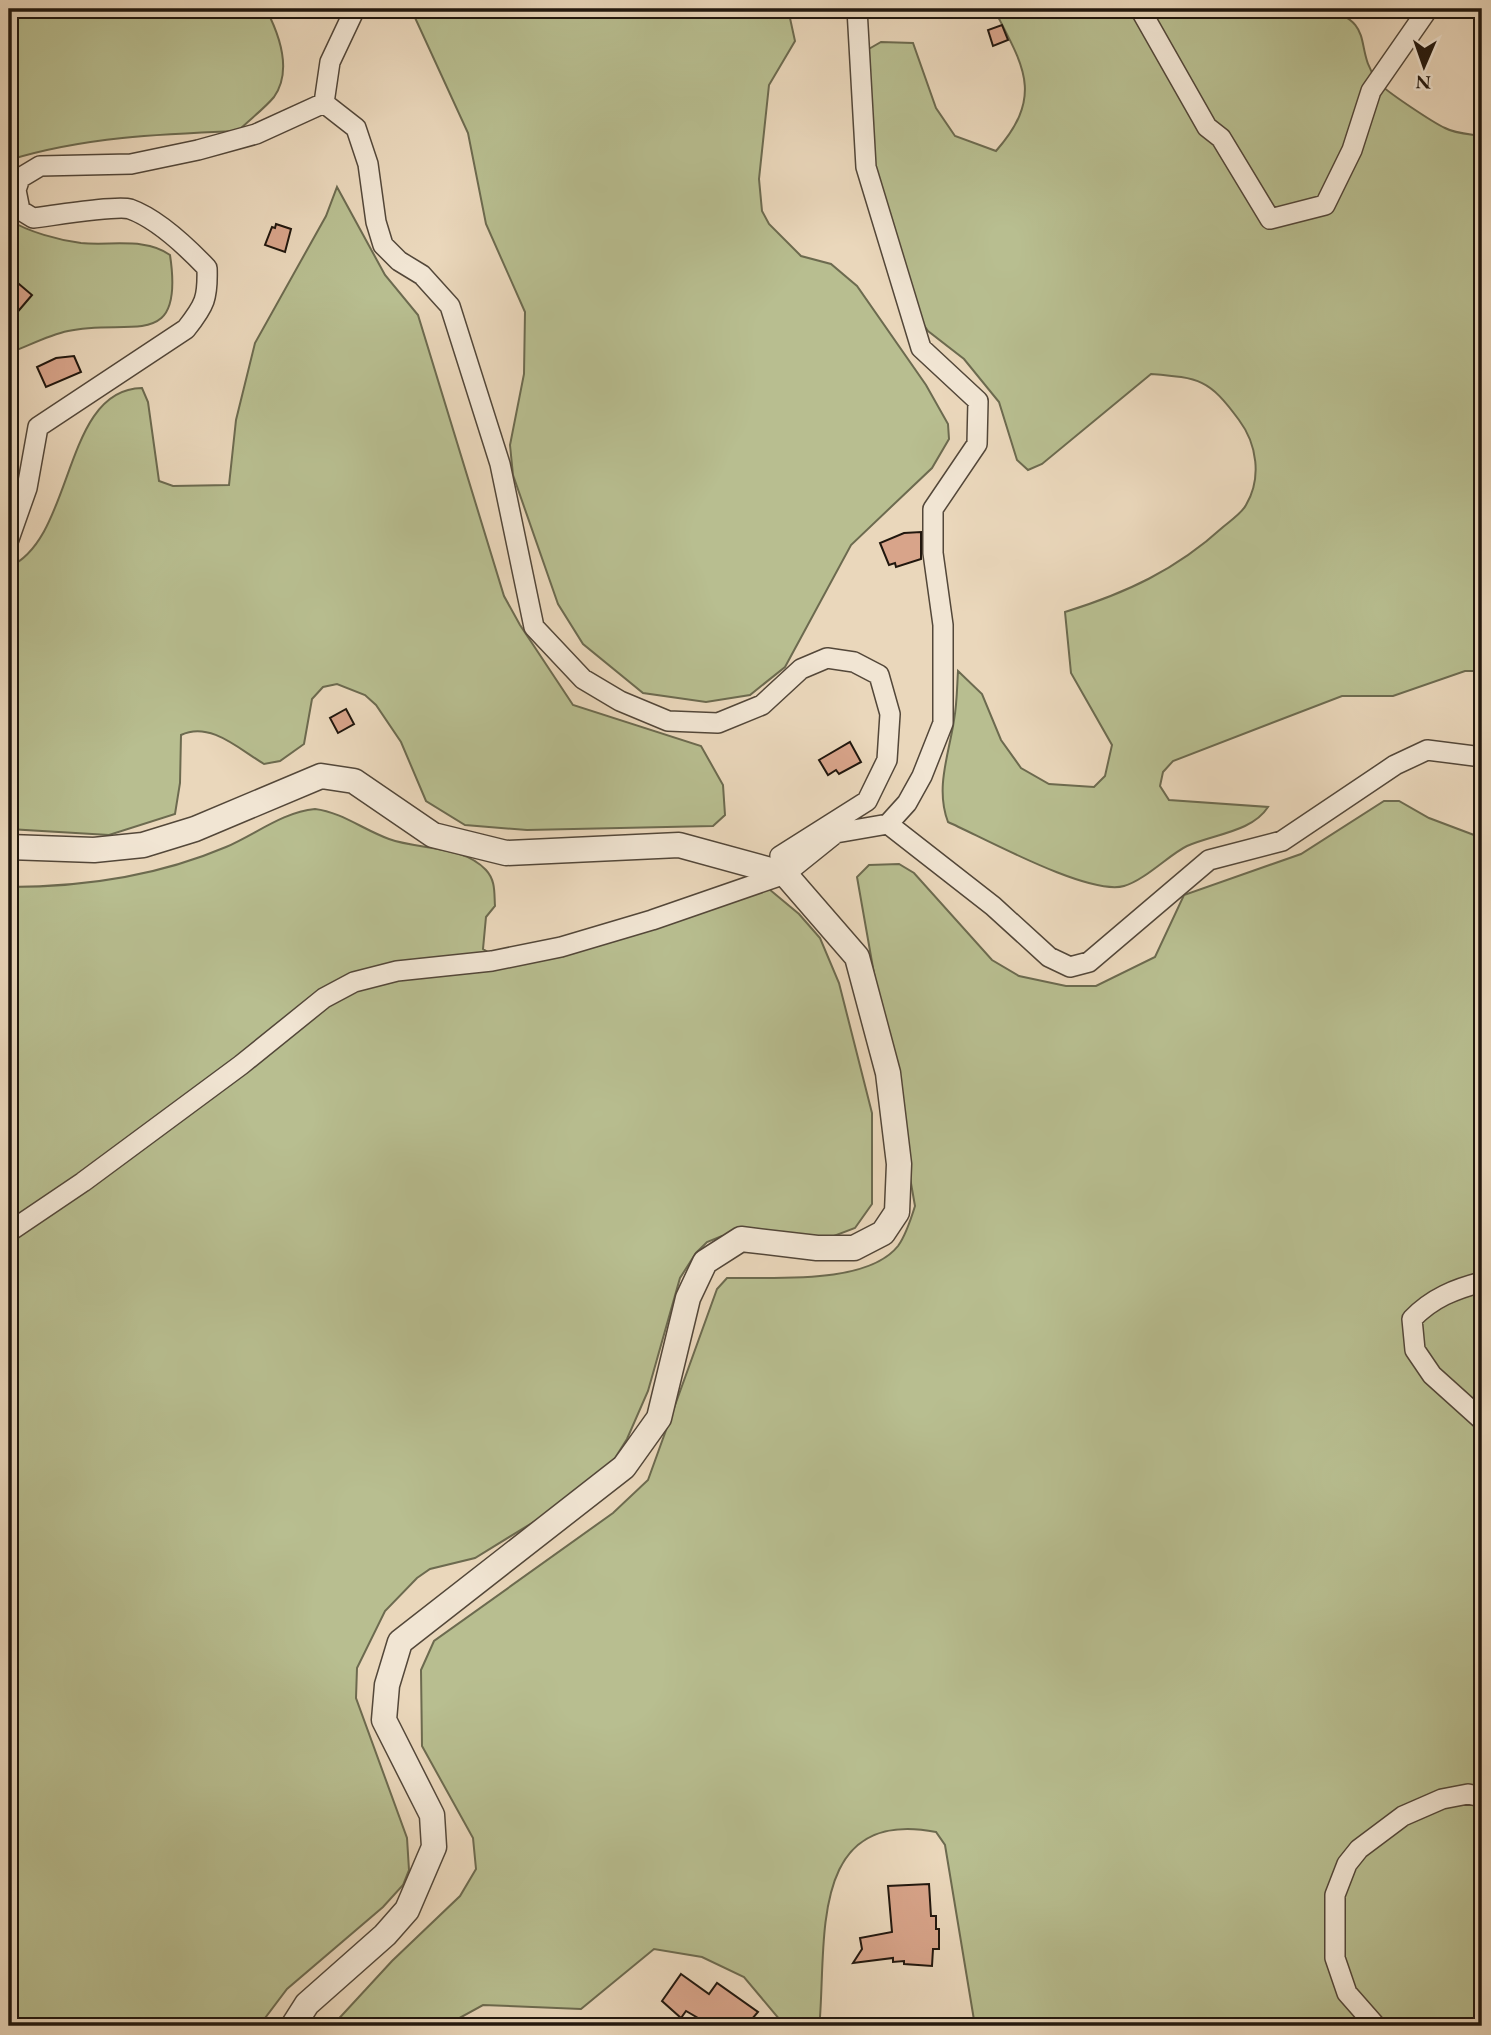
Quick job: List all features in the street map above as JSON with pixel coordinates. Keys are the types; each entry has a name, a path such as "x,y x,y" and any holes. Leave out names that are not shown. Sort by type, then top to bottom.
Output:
{"street":[{"path":"324,103 330,62 355,9"},
{"path":"9,1232 115,1159 324,998 354,982 397,971 492,961 561,947 652,920 785,874 836,833 888,824 907,803 922,776 943,723 943,625 933,553 933,509 977,444 978,401 921,348 866,167 857,9"},
{"path":"1140,9 1207,127 1221,138 1270,219 1325,205 1352,150 1371,92 1428,9"},
{"path":"9,539 27,488 38,427 186,329 202,309 208,294 207,268 189,249 128,208 33,218 20,210 16,190 20,178 40,166 131,164 198,150 256,134 324,103"},
{"path":"293,2026 307,2004 385,1935 407,1910 434,1847 432,1815 384,1720 387,1685 400,1642 624,1467 659,1418 688,1298 705,1262 741,1238 817,1248 853,1248 883,1233 897,1212 899,1164 888,1073 857,957 785,874 780,856 867,801 887,760 890,714 879,675 854,662 827,658 801,669 762,705 718,723 668,720 620,701 583,679 534,627 500,464 450,306 422,275 399,261 383,245 376,222 368,164 356,128 324,103"},
{"path":"888,824 993,906 1049,957 1070,967 1089,962 1209,860 1282,841 1395,765 1427,750 1482,757"},
{"path":"9,847 94,850 144,845 195,829 321,776 354,781 433,835 506,853 679,845 785,874"},
{"path":"1482,1282 1455,1289 1425,1304 1412,1319 1415,1350 1432,1375 1482,1420"},
{"path":"1376,2026 1347,1993 1335,1958 1335,1895 1347,1864 1359,1849 1403,1816 1442,1799 1468,1794 1482,1797"}],"green space":[{"path":"9,9 266,9 282,52 283,75 274,97 238,131 151,135 94,142 9,160"},
{"path":"411,9 788,9 795,41 769,85 759,179 762,211 769,224 801,256 831,264 857,286 926,385 948,424 949,439 932,468 851,545 785,667 750,695 706,702 643,693 583,644 558,604 513,475 510,445 524,374 525,312 486,224 468,133"},
{"path":"994,9 1325,9 1341,15 1358,29 1370,70 1382,86 1445,128 1458,133 1482,136 1482,671 1465,671 1393,696 1342,696 1173,761 1163,772 1160,786 1169,800 1268,807 1252,822 1187,846 1124,886 1108,887 1062,874 948,822 944,809 943,784 955,714 958,671 982,694 1001,740 1021,768 1049,784 1094,787 1105,776 1112,745 1071,673 1065,612 1109,597 1149,579 1205,542 1244,508 1254,484 1255,461 1245,429 1229,406 1211,388 1181,377 1151,374 1042,464 1028,470 1017,460 999,402 964,359 928,331 910,306 874,185 867,50 881,42 913,43 936,108 955,136 996,151 1011,131 1025,96 1020,64"},
{"path":"337,187 385,275 418,315 504,596 520,625 573,705 701,746 723,785 725,815 713,826 527,830 465,825 426,801 401,742 376,705 365,695 337,684 323,687 312,699 304,744 280,761 264,764 213,734 192,732 181,735 180,783 175,814 109,835 9,829 9,567 30,551 46,527 82,437 97,412 116,395 142,388 148,402 159,481 173,486 229,485 236,420 255,343 326,216"},
{"path":"9,220 35,232 72,242 127,243 160,249 170,255 172,286 169,307 160,319 148,325 68,331 12,352 9,357"},
{"path":"1384,801 1399,801 1429,818 1482,838 1482,2026 975,2026 945,1845 936,1832 895,1830 866,1839 846,1858 833,1884 826,1916 820,2017 816,2026 785,2026 744,1977 702,1957 654,1949 581,2009 483,2005 445,2026 332,2026 392,1961 460,1896 476,1869 473,1838 422,1746 421,1670 434,1641 613,1513 648,1480 717,1289 727,1278 793,1278 842,1273 884,1259 898,1246 906,1232 915,1206 857,877 869,865 899,864 914,873 992,960 1019,976 1066,986 1096,986 1155,957 1184,895 1301,854"},
{"path":"315,809 334,814 389,839 465,856 486,870 493,883 495,906 486,917 483,949 498,958 763,884 799,914 820,938 839,983 872,1113 872,1204 855,1228 826,1239 751,1234 722,1236 707,1242 696,1253 680,1278 648,1391 627,1439 610,1466 550,1512 475,1558 430,1569 417,1578 385,1611 357,1668 356,1698 407,1838 409,1870 403,1885 383,1907 287,1989 259,2026 9,2026 9,887 92,882 147,872 200,857 292,814"}],"building":[{"path":"1002,25 1008,40 993,46 988,30"},
{"path":"276,224 291,229 285,252 265,245 272,227 275,228"},
{"path":"19,284 32,295 9,322 9,297"},
{"path":"74,356 81,372 46,387 37,367 56,358"},
{"path":"921,532 921,559 896,567 895,563 889,565 880,543 904,533"},
{"path":"346,709 354,724 338,733 330,718"},
{"path":"850,742 861,762 839,774 836,770 828,775 819,760"},
{"path":"929,1884 931,1916 936,1916 936,1929 939,1929 939,1949 933,1949 932,1966 904,1964 904,1961 893,1962 893,1958 853,1963 862,1949 860,1938 892,1932 888,1886"},
{"path":"681,1974 709,1994 717,1983 758,2012 746,2026 712,2026 686,2011 681,2018 662,2001"}]}
